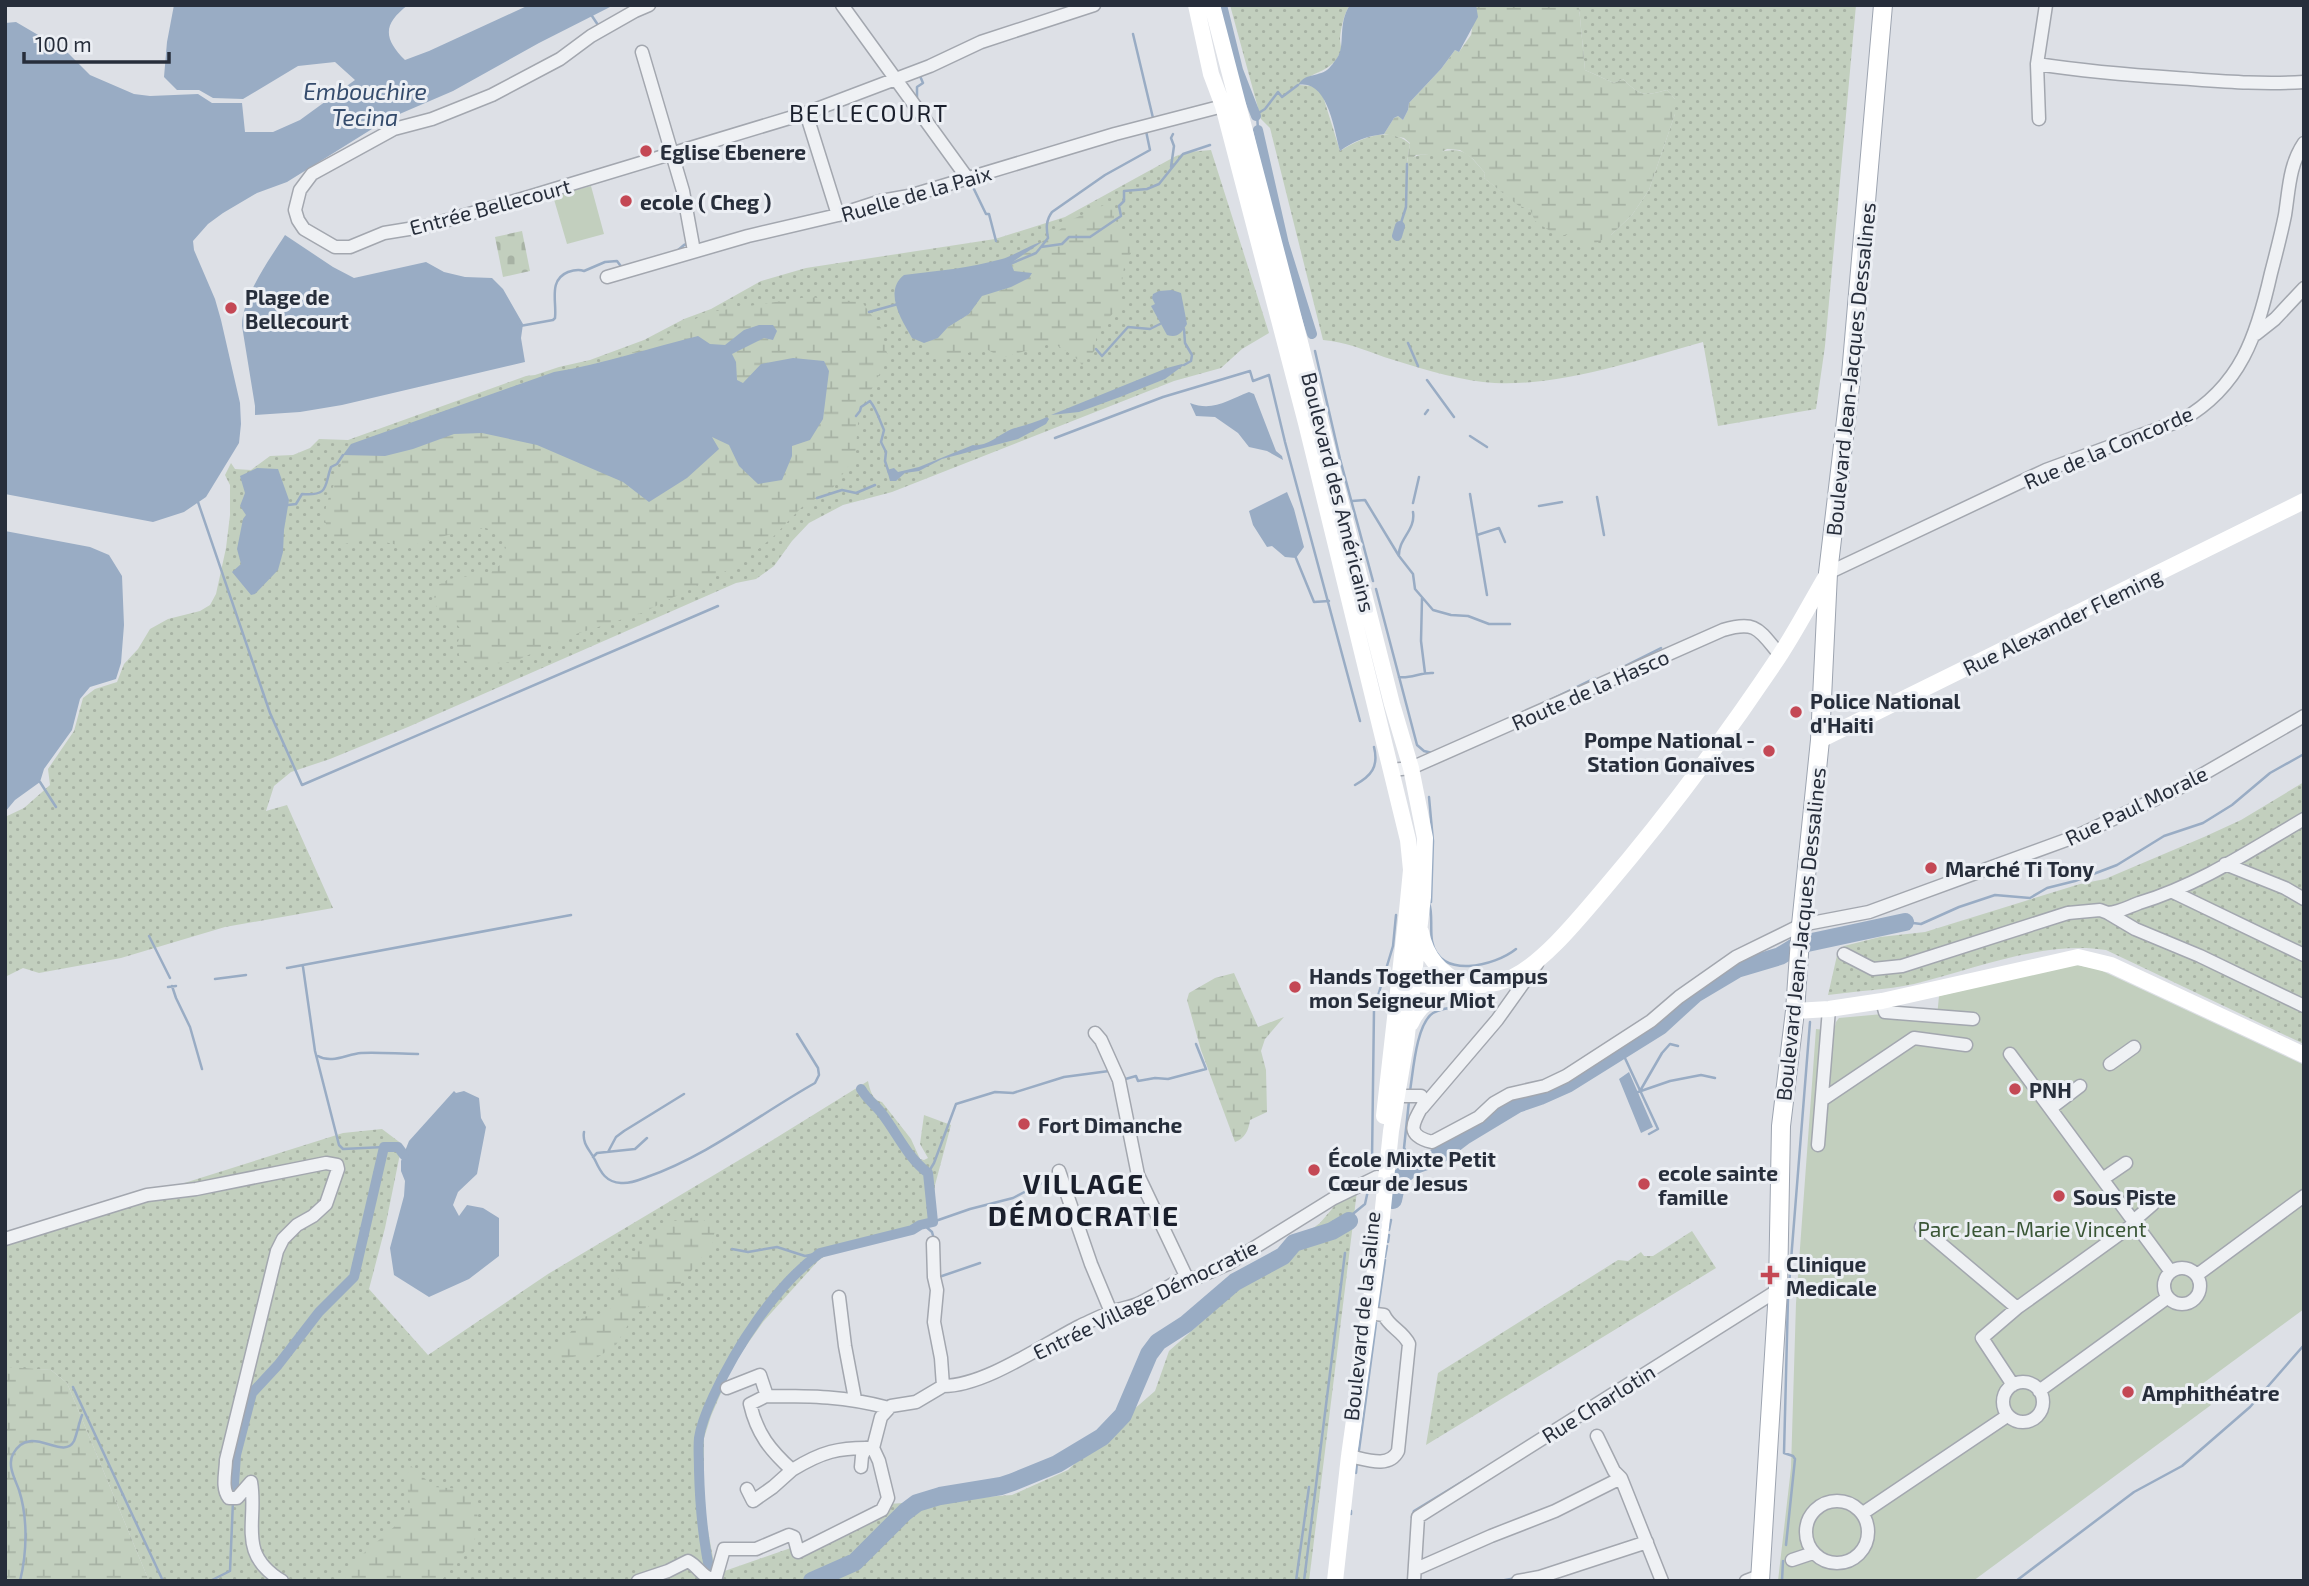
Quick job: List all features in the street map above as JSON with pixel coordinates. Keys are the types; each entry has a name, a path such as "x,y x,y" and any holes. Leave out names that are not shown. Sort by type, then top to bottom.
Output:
{"main road":[{"name":"Boulevard des Américains","path":"1196,5 1211,74 1223,106 1303,410 1408,839 1411,870 1406,983"},
{"name":"Boulevard des Américains","path":"1212,5 1392,704 1411,768 1425,838 1419,922 1406,983"},
{"name":"Boulevard Jean-Jacques Dessalines","path":"1755,1579 1778,1290 1781,1126 1795,1011 1819,740 1828,573 1850,386 1883,5"},
{"name":"Rue Alexander Fleming","path":"1819,740 2304,501"},
{"path":"1406,983 1484,986 1510,979 1544,953 1583,913 1656,828 1780,654 1828,573"},
{"path":"1419,922 1425,950 1430,958 1440,969 1463,985"},
{"path":"1795,1011 1882,1001 2078,957 2111,965 2304,1055"},
{"name":"Boulevard de la Saline","path":"1380,1179 1406,1044 1406,983"},
{"name":"Boulevard de la Saline","path":"1334,1581 1368,1313 1380,1179 1406,983"},
{"path":"1406,1044 1416,1012 1424,1003 1463,985"},
{"name":"Boulevard de la Saline","path":"1334,1581 1376,1225"}],"street":[{"name":"Entrée Bellecourt","path":"649,5 591,36 560,59 492,95 432,119 394,129 312,174 300,190 295,209 298,220 304,229 335,247 350,247 384,233 426,226 806,113 896,80 981,42 1094,5"},
{"path":"842,5 968,179"},
{"path":"2039,119 2037,64 2046,5"},
{"path":"642,52 683,191 694,251"},
{"path":"2037,64 2238,84 2304,82"},
{"name":"Ruelle de la Paix","path":"607,277 694,251 901,198 1115,134 1223,106"},
{"path":"806,113 838,215"},
{"name":"Rue de la Concorde","path":"1828,573 2046,470 2182,420 2199,410 2231,379 2241,364 2260,322 2284,217 2292,168 2296,154 2304,143"},
{"path":"2254,336 2276,319 2304,288"},
{"name":"Route de la Hasco","path":"1391,770 1411,768 1723,630 1748,625 1760,631 1780,654"},
{"name":"Rue Paul Morale","path":"1419,1111 1413,1132 1419,1139 1432,1142 1479,1117 1494,1103 1510,1094 1545,1086 1566,1076 1651,1021 1725,964 1800,939 2077,836 2179,788 2304,716"},
{"path":"1844,954 1873,970 1902,966 2068,913 2085,910 2120,912 2173,892 2304,819"},
{"path":"2225,864 2285,888 2304,899"},
{"path":"2173,892 2304,955"},
{"path":"2108,913 2135,929 2200,956 2304,1006"},
{"path":"1419,1111 1497,1020 1544,953"},
{"path":"1882,1001 1885,1012 1973,1019"},
{"path":"1818,1145 1829,1009"},
{"path":"1095,1033 1101,1040 1119,1080 1138,1175 1186,1276"},
{"path":"1822,1100 1914,1038 1966,1045"},
{"path":"2110,1064 2134,1047"},
{"path":"2011,1054 2171,1272"},
{"path":"2051,1108 2080,1086"},
{"path":"1397,1096 1421,1096 1424,1103 1419,1111"},
{"path":"5,1239 146,1195 196,1189 326,1163 337,1165 326,1204 297,1225 283,1239 277,1251 226,1460 226,1496 237,1498 251,1482 250,1533 253,1543 260,1564 282,1581"},
{"path":"2104,1178 2126,1163"},
{"path":"1059,1171 1091,1264 1111,1312"},
{"name":"Entrée Village Démocratie","path":"889,1408 916,1402 943,1386 953,1386 999,1371 1111,1312 1138,1305 1186,1276 1195,1279 1228,1264 1334,1198 1380,1179"},
{"path":"2197,1275 2304,1196"},
{"path":"2013,1385 1982,1338 2017,1308 2135,1223 2153,1204"},
{"path":"1921,1227 2017,1308"},
{"path":"933,1242 937,1290 934,1322 943,1386"},
{"path":"2180,1268 2189,1269 2197,1275 2201,1289 2194,1301 2180,1305 2167,1298 2164,1284 2171,1272 2180,1268"},
{"name":"Rue Charlotin","path":"1415,1575 1418,1517 1778,1290"},
{"path":"839,1297 855,1399"},
{"path":"2039,1391 2167,1298"},
{"path":"1349,1456 1389,1461 1398,1451 1409,1344 1399,1329 1387,1322 1384,1315 1368,1313"},
{"path":"727,1388 760,1375 768,1395"},
{"path":"2025,1382 2039,1391 2042,1407 2036,1418 2028,1422 2017,1422 2007,1416 2003,1399 2006,1391 2013,1385 2025,1382"},
{"path":"792,1470 758,1433 753,1419 750,1404 768,1395 855,1399 889,1408 881,1417 870,1448 862,1456 861,1467"},
{"path":"1863,1513 2007,1416"},
{"path":"1597,1436 1614,1471 1621,1478 1662,1581"},
{"path":"747,1489 753,1501 812,1457 840,1448 870,1448"},
{"path":"638,1581 688,1561 712,1579 716,1577 724,1549 756,1549 789,1535 794,1537 798,1552 881,1510 888,1498 879,1461 870,1448"},
{"path":"1415,1575 1492,1535 1555,1511 1621,1478"},
{"path":"1839,1500 1863,1513 1868,1535 1858,1555 1849,1561 1830,1563 1813,1553 1805,1536 1809,1518 1814,1510 1830,1501 1839,1500"},
{"path":"1518,1581 1540,1577 1647,1542"},
{"path":"1791,1560 1813,1553"}],"green space":[{"path":"1230,5 1350,5 1342,25 1339,55 1326,69 1299,85 1313,86 1322,93 1340,151 1366,138 1384,134 1402,138 1410,144 1407,162 1419,155 1457,150 1473,159 1485,173 1484,178 1519,205 1531,209 1570,235 1611,235 1632,215 1649,190 1675,114 1675,99 1667,90 1643,94 1623,79 1614,83 1585,70 1579,7 1570,5 1856,5 1825,346 1816,409 1718,426 1703,342 1594,372 1536,382 1509,383 1483,382 1446,375 1347,344 1323,340 1270,128 1261,119"},
{"path":"1476,5 1579,7 1585,70 1614,83 1623,79 1643,94 1667,90 1675,99 1675,114 1649,190 1632,215 1611,235 1589,247 1570,235 1556,235 1535,221 1530,209 1519,206 1484,178 1485,173 1473,159 1460,150 1447,149 1438,154 1416,155 1407,164 1410,143 1404,138 1384,134 1394,118 1398,116 1403,120 1409,103 1455,50 1459,52 1471,35"},
{"path":"1211,150 1269,333 1242,349 1221,368 1174,381 892,492 843,505 809,523 774,566 756,579 736,583 408,727 291,772 274,786 266,811 287,805 333,908 225,927 121,958 39,973 23,968 5,977 5,817 24,808 50,785 48,769 74,731 83,698 95,689 117,682 124,664 138,649 150,629 168,619 200,611 210,605 216,594 226,548 230,485 225,475 231,463 235,469 251,470 270,456 293,455 310,448 319,439 348,440 526,376 590,360 644,340 684,319 711,309 761,281 806,268 995,239 1065,217 1176,156"},
{"path":"591,186 604,234 567,244 553,196"},
{"path":"1104,205 1110,205 1114,211 1114,219 1120,225 1118,233 1136,243 1124,267 1119,306 1104,324 1096,339 1096,349 1082,365 1074,356 1053,343 998,359 983,347 963,355 957,361 934,355 924,343 938,338 948,327 969,314 982,296 1011,287 1014,271 1011,263 1014,260 1039,245 1052,231 1058,231 1073,219"},
{"path":"522,231 530,271 503,277 495,237"},
{"path":"808,297 862,302 881,328 888,358 859,413 855,457 832,489 802,507 773,537 740,564 642,613 573,635 513,662 476,665 460,659 457,646 461,630 456,623 442,624 434,599 436,586 449,579 490,573 507,559 503,540 495,532 486,528 407,547 366,538 345,544 327,528 325,514 328,500 351,444 554,372 588,366 647,348 680,326 710,312"},
{"path":"2304,782 2304,1044 2106,950 2083,948 2034,952 1914,984 1828,995 1838,951 1844,946 1880,937 1925,932 2080,884 2105,879 2241,820"},
{"name":"Parc Jean-Marie Vincent","path":"2071,964 2098,969 2304,1065 2304,1309 2198,1387 2211,1405 1973,1581 1778,1581 1791,1468 1796,1303 1816,1029 1834,1031 1839,1018 1883,1014 1937,1017 1939,996"},
{"path":"1234,973 1258,1027 1284,1017 1265,1039 1261,1051 1266,1070 1267,1112 1250,1120 1246,1133 1235,1142 1201,1050 1187,1000 1189,993 1215,978"},
{"path":"868,1081 874,1097 882,1102 911,1139 920,1159 928,1158 920,1144 924,1115 951,1125 935,1185 929,1225 826,1255 763,1322 734,1363 704,1438 704,1509 716,1574 805,1543 889,1504 1012,1495 1068,1470 1155,1391 1169,1351 1278,1254 1320,1223 1337,1203 1357,1191 1309,1581 149,1581 67,1383 51,1370 5,1368 5,1235 178,1185 343,1133 382,1129 402,1144 369,1289 428,1355 548,1274"},
{"path":"696,1217 716,1225 712,1244 681,1284 672,1293 634,1315 616,1345 595,1359 578,1356 556,1360 554,1352 583,1317 604,1313 620,1302 621,1287 615,1269 674,1221"},
{"path":"1692,1231 1716,1268 1426,1445 1438,1373 1618,1260 1628,1261 1641,1252 1644,1256 1653,1256"},
{"path":"7,1367 51,1370 67,1383 149,1581 5,1581"},
{"path":"411,1466 434,1487 462,1489 477,1501 478,1535 441,1581 343,1581 356,1560 402,1520 410,1505 406,1477"}],"water":[{"name":"Embouchire Tecina","path":"174,5 408,5 394,19 389,31 393,45 405,60 529,5 614,5 453,91 388,119 287,182 257,193 208,224 193,241 194,250 221,320 240,403 239,443 206,497 184,512 153,522 5,494 5,23 16,22 60,45 90,75 134,94 198,94 212,103 242,103 245,132 273,132 300,120 355,80 335,62 298,66 243,99 213,98 199,90 177,90 164,77"},
{"path":"1350,5 1476,5 1478,17 1459,52 1455,50 1409,103 1403,120 1398,116 1384,134 1350,144 1340,151 1332,119 1323,98 1308,85 1298,85 1304,79 1327,70 1337,58 1344,20"},
{"path":"285,235 354,278 426,262 444,272 465,277 492,278 503,289 523,324 521,338 525,362 342,405 300,412 255,415 242,326 243,315 251,291"},
{"path":"1042,242 1011,263 1014,271 1032,273 1029,278 982,296 969,314 948,327 938,338 924,343 912,338 896,306 895,289 904,275 990,262"},
{"path":"1172,290 1181,293 1187,324 1181,333 1174,336 1167,335 1151,306 1155,304 1153,294"},
{"path":"759,325 773,325 777,331 773,340 764,338 732,354 736,362 737,380 743,383 761,364 793,358 824,361 829,371 823,419 810,440 792,446 792,456 782,480 758,484 739,466 729,445 712,437 719,449 687,478 649,502 623,482 537,445 482,433 454,434 385,456 343,455 351,444 554,372 698,336 710,344 725,345 744,330"},
{"path":"1184,365 1165,379 1120,397 1079,412 1051,415 1167,368"},
{"path":"1249,392 1254,394 1276,451 1283,460 1267,451 1249,447 1238,433 1215,417 1196,416 1190,403 1213,406"},
{"path":"1047,417 1049,419 1046,424 1018,439 942,459 919,471 905,473 896,481 890,481 887,470 894,468 898,472 919,467 973,445 990,442 1010,430"},
{"path":"257,468 278,469 289,500 283,552 278,570 251,595 232,572 241,564 237,549 246,515 240,506 245,493 240,476"},
{"path":"1287,492 1304,547 1296,558 1285,557 1272,546 1267,547 1253,525 1249,511"},
{"path":"5,531 90,547 109,555 122,576 124,625 121,663 116,679 90,687 80,699 72,730 44,769 40,782 15,800 5,812"},
{"path":"1629,1072 1653,1127 1641,1133 1619,1079"},
{"path":"454,1091 464,1091 479,1098 481,1118 486,1127 477,1174 458,1192 453,1205 459,1216 467,1205 483,1208 499,1218 499,1256 469,1279 429,1297 394,1275 390,1248 404,1196 405,1181 401,1161 409,1141"}],"waterway":[{"path":"1222,5 1238,70 1256,116"},
{"path":"590,13 598,25"},
{"path":"1133,34 1153,118"},
{"path":"917,77 920,76 923,83 917,87 917,101"},
{"path":"1256,132 1257,114 1265,109 1278,92 1282,97 1298,85"},
{"path":"1258,130 1284,244 1312,334"},
{"path":"1041,247 1048,238 1047,224 1052,212 1105,175 1150,150 1146,131"},
{"path":"1171,167 1173,134"},
{"path":"1010,264 1036,253 1041,247 1062,244 1069,237 1090,237 1121,216 1119,206 1124,201 1124,191 1147,189 1159,184 1183,154 1210,145"},
{"path":"1400,226 1406,207 1407,164"},
{"path":"971,183 986,214 989,214 996,241"},
{"path":"1397,236 1400,226"},
{"path":"677,251 689,243"},
{"path":"520,326 555,318 556,286 558,280 568,272 584,271 605,262 617,261 623,269"},
{"path":"869,312 898,304"},
{"path":"1096,349 1102,356 1128,327 1150,329 1160,324"},
{"path":"1184,329 1185,343 1192,355 1191,361 1184,365"},
{"path":"1408,343 1418,366"},
{"path":"1315,351 1340,459 1373,581"},
{"path":"1055,438 1163,397 1250,371 1253,381 1269,375 1360,721"},
{"path":"1427,380 1454,417"},
{"path":"856,416 861,407 870,401 884,430 881,442 886,452 885,461 889,473"},
{"path":"1425,414 1428,410"},
{"path":"1470,436 1487,447"},
{"path":"288,505 296,504 302,494 322,491 331,467 337,464 343,455"},
{"path":"1413,503 1419,477"},
{"path":"817,498 842,490 856,493 875,485"},
{"path":"1470,494 1487,595"},
{"path":"1597,497 1604,535"},
{"path":"1352,501 1365,500 1413,574 1415,589 1433,610 1468,616 1489,624 1510,624"},
{"path":"198,502 270,713 302,785 718,606"},
{"path":"1539,506 1562,502"},
{"path":"1399,556 1401,544 1412,524 1413,512"},
{"path":"1477,535 1499,528 1505,542"},
{"path":"1296,558 1314,602 1329,601"},
{"path":"1376,589 1417,745 1432,753"},
{"path":"1422,598 1421,641 1425,673"},
{"path":"1611,673 1661,648"},
{"path":"1399,677 1433,673"},
{"path":"1548,701 1595,678"},
{"path":"1355,785 1372,770 1375,760 1374,747"},
{"path":"1905,922 1921,924 1995,895 2030,898 2047,888 2117,865 2164,836 2203,823 2232,805 2270,773 2304,754"},
{"path":"40,782 56,807"},
{"path":"1429,797 1433,841 1431,902"},
{"path":"1429,903 1432,941 1437,953 1445,961 1456,965 1482,964 1516,949"},
{"path":"287,968 571,915"},
{"path":"1372,1161 1374,1009 1393,946 1396,915"},
{"path":"1395,1182 1415,1165 1435,1158 1464,1136 1517,1104 1567,1084 1660,1026 1695,994 1737,969 1780,956 1798,945 1905,922"},
{"path":"149,936 170,978"},
{"path":"303,967 315,1051 339,1145 343,1149 384,1147"},
{"path":"215,979 246,975"},
{"path":"172,986 190,1027 202,1069"},
{"path":"168,987 176,986"},
{"path":"1410,1091 1416,1049 1427,1019 1439,1010 1493,1006"},
{"path":"1786,1545 1795,1459 1784,1453 1788,1298 1810,1022"},
{"path":"584,1132 587,1147 602,1173 611,1181 631,1182 691,1158 815,1083 819,1075 818,1068 797,1034"},
{"path":"1122,1080 1136,1076 1138,1081 1168,1079 1206,1069 1196,1044"},
{"path":"1640,1091 1662,1053 1670,1044 1678,1046"},
{"path":"1618,1052 1624,1056 1658,1129 1649,1134"},
{"path":"318,1056 329,1059 361,1053 418,1054"},
{"path":"928,1173 956,1104 995,1092 1013,1093 1064,1077 1109,1071"},
{"path":"1638,1092 1670,1081 1701,1075 1715,1078"},
{"path":"712,1581 701,1512 699,1438 713,1397 745,1338 772,1300 820,1253 912,1230 933,1222 928,1173 909,1153 861,1089"},
{"path":"608,1152 616,1137 684,1094"},
{"path":"1409,1101 1404,1148 1415,1165"},
{"path":"593,1157 597,1153 635,1149 647,1138"},
{"path":"233,1498 236,1455 252,1393 278,1365 319,1312 354,1277 384,1147 398,1147 404,1155"},
{"path":"1393,1200 1400,1178"},
{"path":"934,1239 932,1232 924,1225 1013,1198 1048,1180"},
{"path":"1332,1231 1365,1204 1369,1186"},
{"path":"1389,1230 1391,1220"},
{"path":"812,1581 855,1562 917,1503 1013,1482 1057,1464 1102,1437 1123,1415 1149,1354 1158,1342 1186,1324 1235,1282 1283,1256 1294,1243 1332,1231 1349,1221"},
{"path":"1388,1242 1389,1235"},
{"path":"1385,1257 1387,1246"},
{"path":"732,1249 748,1252 777,1247 805,1256 820,1253"},
{"path":"1304,1581 1345,1253"},
{"path":"1378,1309 1385,1260"},
{"path":"939,1277 980,1263"},
{"path":"1359,1450 1376,1323"},
{"path":"2016,1581 2134,1492 2182,1466 2250,1407 2304,1345"},
{"path":"73,1387 163,1581"},
{"path":"20,1581 25,1524 11,1458 20,1445 28,1441 69,1446 74,1441 82,1415"},
{"path":"1356,1473 1357,1462"},
{"path":"1412,1517 1414,1511 1483,1469"},
{"path":"1296,1581 1309,1487"},
{"path":"210,1581 230,1571 233,1501"},
{"path":"1782,1581 1783,1561"},
{"path":"1500,1581 1516,1578"}],"place":[{"name":"Eglise Ebenere","path":"646,151"},
{"name":"ecole ( Cheg )","path":"626,201"},
{"name":"Plage de Bellecourt","path":"231,308"},
{"name":"Police National d'Haiti","path":"1796,712"},
{"name":"Pompe National - Station Gonaïves","path":"1769,751"},
{"name":"Marché Ti Tony","path":"1931,868"},
{"name":"Hands Together Campus mon Seigneur Miot","path":"1295,987"},
{"name":"PNH","path":"2015,1089"},
{"name":"Fort Dimanche","path":"1024,1124"},
{"name":"École Mixte Petit Cœur de Jesus","path":"1314,1170"},
{"name":"ecole sainte famille","path":"1644,1184"},
{"name":"Sous Piste","path":"2059,1196"},
{"name":"Clinique Medicale","path":"1770,1275"},
{"name":"Amphithéatre","path":"2128,1392"}],"district":[{"name":"BELLECOURT","path":"869,112"},
{"name":"VILLAGE DÉMOCRATIE","path":"1084,1199"}]}
